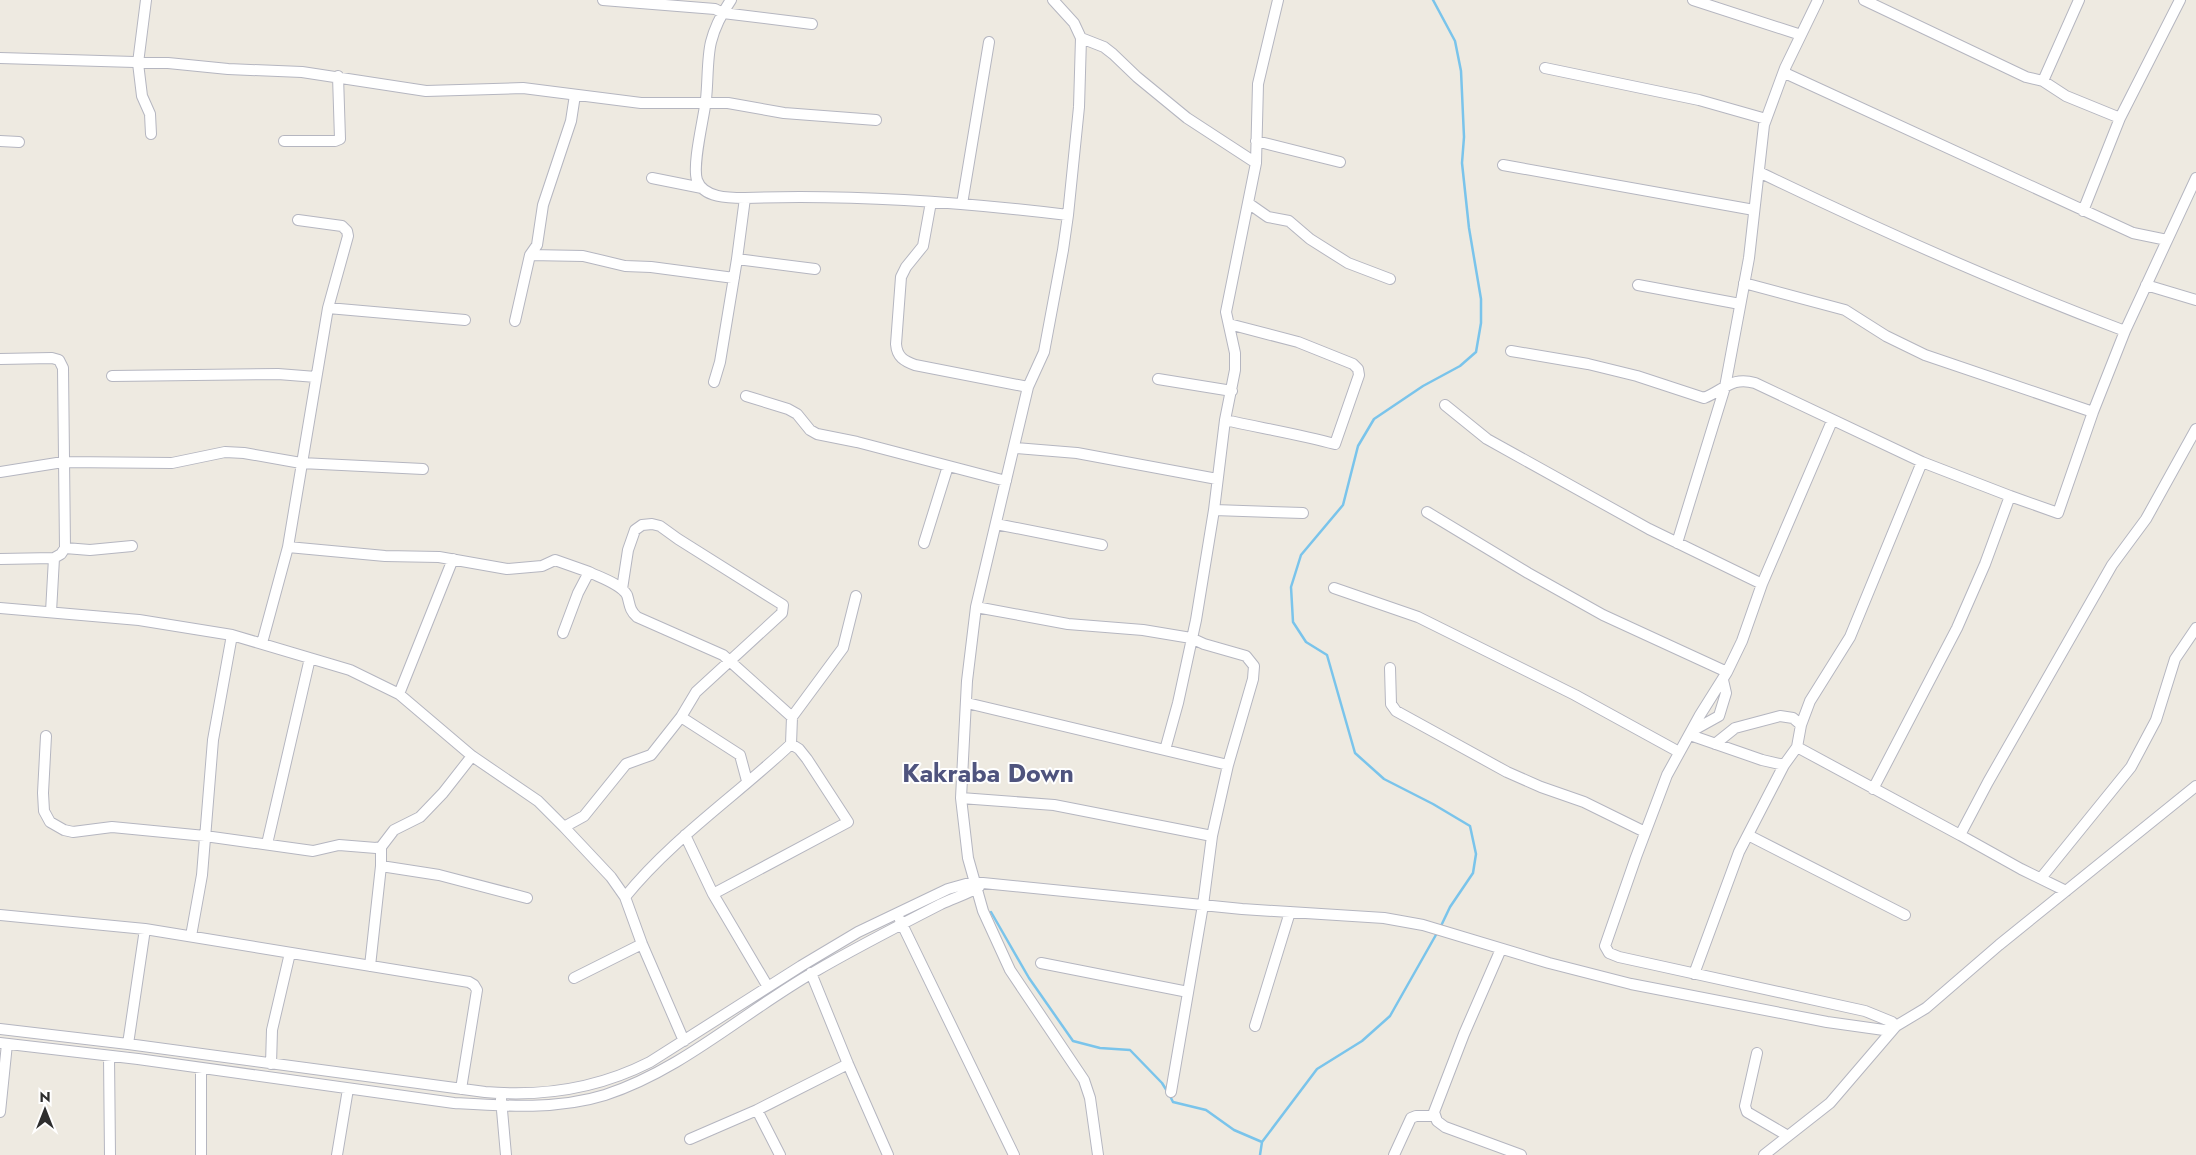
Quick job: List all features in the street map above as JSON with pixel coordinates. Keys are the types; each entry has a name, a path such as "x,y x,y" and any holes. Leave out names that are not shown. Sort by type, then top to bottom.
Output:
{"street":[{"path":"146,0 138,63 142,96 150,114 151,134"},
{"path":"603,0 715,9 723,13 812,24"},
{"path":"702,188 697,179 697,160 705,103 710,43 731,0"},
{"path":"1053,0 1074,23 1082,38 1080,88 1068,215 1044,352 1028,387 1016,448 1006,481 976,607 967,681 961,798 968,858 974,886 989,926 1010,970 1084,1080 1090,1098 1098,1155"},
{"path":"1165,750 1178,703 1191,638 1214,510 1225,420 1232,391 1235,353 1226,312 1256,163 1258,84 1278,0"},
{"path":"1693,0 1801,35"},
{"path":"1677,543 1725,387 1744,283 1766,119 1784,68 1818,0"},
{"path":"1864,0 2026,77 2043,81 2066,96 2120,118"},
{"path":"2043,81 2078,0"},
{"path":"2083,211 2120,118 2180,0"},
{"path":"1082,38 1104,47 1137,77 1188,118 1256,163"},
{"path":"962,204 989,42"},
{"path":"0,58 302,72 426,91 523,88 641,103 728,103 784,113 876,120"},
{"path":"1545,68 1698,100 1766,119"},
{"path":"1784,68 1784,72 1787,74 2083,211 2133,233 2167,240"},
{"path":"284,141 335,141 340,139 338,76"},
{"path":"515,321 530,255 537,245 543,205 572,121 575,95"},
{"path":"1256,141 1340,162"},
{"path":"0,142 18,142"},
{"path":"1503,166 1754,210"},
{"path":"1759,172 1886,233 2125,331"},
{"path":"652,178 702,188 724,198 842,198 931,202 1068,215"},
{"path":"1511,351 1580,363 1627,374 1704,398 1734,381 1744,380 1755,383 1922,462 2058,514 2093,412 2125,331 2167,240 2192,195 2196,178"},
{"path":"714,382 720,362 745,198"},
{"path":"931,202 923,246 906,267 901,277 896,344 898,354 902,359 915,365 1028,387"},
{"path":"1248,203 1261,214 1289,221 1310,239 1348,264 1390,279"},
{"path":"262,643 288,547 328,308 348,236 347,230 342,226 298,220"},
{"path":"530,255 583,256 625,266 651,267 734,278"},
{"path":"737,259 815,269"},
{"path":"1744,283 1845,310 1886,336 1925,355 2093,412"},
{"path":"1638,285 1740,304"},
{"path":"2146,285 2196,300"},
{"path":"328,308 465,320"},
{"path":"1225,420 1263,429 1291,432 1335,444 1359,375 1358,369 1353,364 1326,353 1275,335 1229,324"},
{"path":"0,359 52,358 59,360 63,368 65,548 61,554 54,558 0,559"},
{"path":"112,376 278,374 316,377"},
{"path":"1158,379 1232,391"},
{"path":"746,396 788,409 797,414 810,430 817,434 1006,481"},
{"path":"1445,405 1486,440 1677,543 1762,584"},
{"path":"1832,420 1762,584 1742,641 1725,676 1666,775 1644,832 1605,946 1609,953 1619,958 1865,1011 1892,1022 1896,1026"},
{"path":"1960,835 1988,782 2029,715 2112,565 2146,519 2196,429"},
{"path":"1016,448 1077,453 1217,479"},
{"path":"0,472 63,462 172,463 225,452 244,453 301,463 423,469"},
{"path":"1694,974 1736,860 1784,765 1797,748 1801,725 1810,701 1850,638 1922,462"},
{"path":"924,543 948,466"},
{"path":"1873,789 1957,628 1985,564 2010,496"},
{"path":"1214,510 1303,513"},
{"path":"1427,512 1528,573 1603,615 1725,676"},
{"path":"564,826 584,816 626,764 651,755 681,717 696,692 782,613 783,605 678,540 660,526 652,524 635,530 628,550 622,589"},
{"path":"996,524 1102,545"},
{"path":"65,548 90,550 132,546"},
{"path":"288,547 385,556 439,557 507,569 542,566 555,560 588,572 622,589 627,596 630,611 637,617 723,655 792,717"},
{"path":"51,612 54,558"},
{"path":"399,694 453,559"},
{"path":"563,632 588,572"},
{"path":"1334,588 1418,617 1575,694 1679,752"},
{"path":"625,897 643,875 684,835 791,744 792,717 843,648 856,596"},
{"path":"976,607 1068,624 1143,630 1191,638 1204,644 1246,656 1254,666 1253,679 1228,765 1212,836 1203,905 1171,1092"},
{"path":"0,608 139,620 232,635 350,670 399,694 472,756 538,801 564,826 610,877 625,897 642,944 684,1040"},
{"path":"2041,878 2131,767 2156,720 2175,659 2196,628"},
{"path":"191,936 202,876 213,740 219,696 232,635"},
{"path":"267,844 310,658"},
{"path":"1390,668 1391,704 1396,712 1507,772 1541,787 1584,802 1644,832"},
{"path":"1691,733 1719,716 1726,693 1725,676"},
{"path":"967,703 1228,765"},
{"path":"1715,744 1735,728 1780,716 1793,718 1801,725"},
{"path":"681,717 740,755 747,781"},
{"path":"1691,733 1715,744 1784,765"},
{"path":"46,736 44,811 50,822 56,827 73,832 112,827 205,836 313,851 339,845 381,847"},
{"path":"713,894 848,822 807,759 799,749 791,744"},
{"path":"1797,748 2066,891"},
{"path":"370,966 381,866 381,847 394,830 420,817 472,756"},
{"path":"0,1029 128,1044 461,1089 501,1093 566,1089 598,1083 626,1074 684,1040 827,950 948,888 986,883 1203,905 1384,918 1423,925 1502,949 1631,984 1856,1027 1884,1030 1896,1026 1926,1008 2196,786"},
{"path":"961,798 1054,805 1212,836"},
{"path":"684,835 713,894 768,987"},
{"path":"1748,835 1905,914"},
{"path":"381,866 439,875 527,898"},
{"path":"0,1112 4,1044 110,1056 454,1103 502,1105 572,1102 603,1095 630,1086 690,1053 811,973 974,886"},
{"path":"1255,1026 1290,912"},
{"path":"896,914 1014,1155"},
{"path":"0,915 145,929 469,982 477,990 461,1089"},
{"path":"128,1044 145,929"},
{"path":"574,978 642,944"},
{"path":"1502,949 1489,975 1434,1112 1437,1121 1445,1127 1521,1155"},
{"path":"270,1064 272,1030 290,953"},
{"path":"1041,963 1188,992"},
{"path":"811,973 888,1155"},
{"path":"1764,1155 1830,1102 1896,1026"},
{"path":"1757,1053 1745,1106 1747,1112 1788,1136"},
{"path":"110,1056 110,1155"},
{"path":"690,1139 757,1110 848,1064"},
{"path":"201,1069 201,1155"},
{"path":"337,1155 348,1089"},
{"path":"501,1093 506,1155"},
{"path":"757,1110 780,1155"},
{"path":"1394,1155 1411,1118 1416,1116 1435,1116"}],"waterway":[{"path":"1433,0 1455,41 1461,71 1464,137 1462,163 1469,228 1481,299 1481,323 1476,352 1460,366 1423,386 1374,419 1358,446 1343,505 1301,555 1291,587 1293,622 1306,642 1327,655 1355,753 1384,779 1433,804 1470,826 1476,854 1473,873 1450,907 1440,928"},
{"path":"991,912 1029,978 1073,1041 1100,1048 1130,1050 1162,1083 1167,1091"},
{"path":"1260,1155 1262,1142 1317,1069 1362,1041 1390,1016 1437,933"},
{"path":"1170,1096 1173,1102 1206,1110 1234,1130 1262,1142"}],"district":[{"name":"Kakraba Down","path":"988,773"}]}
